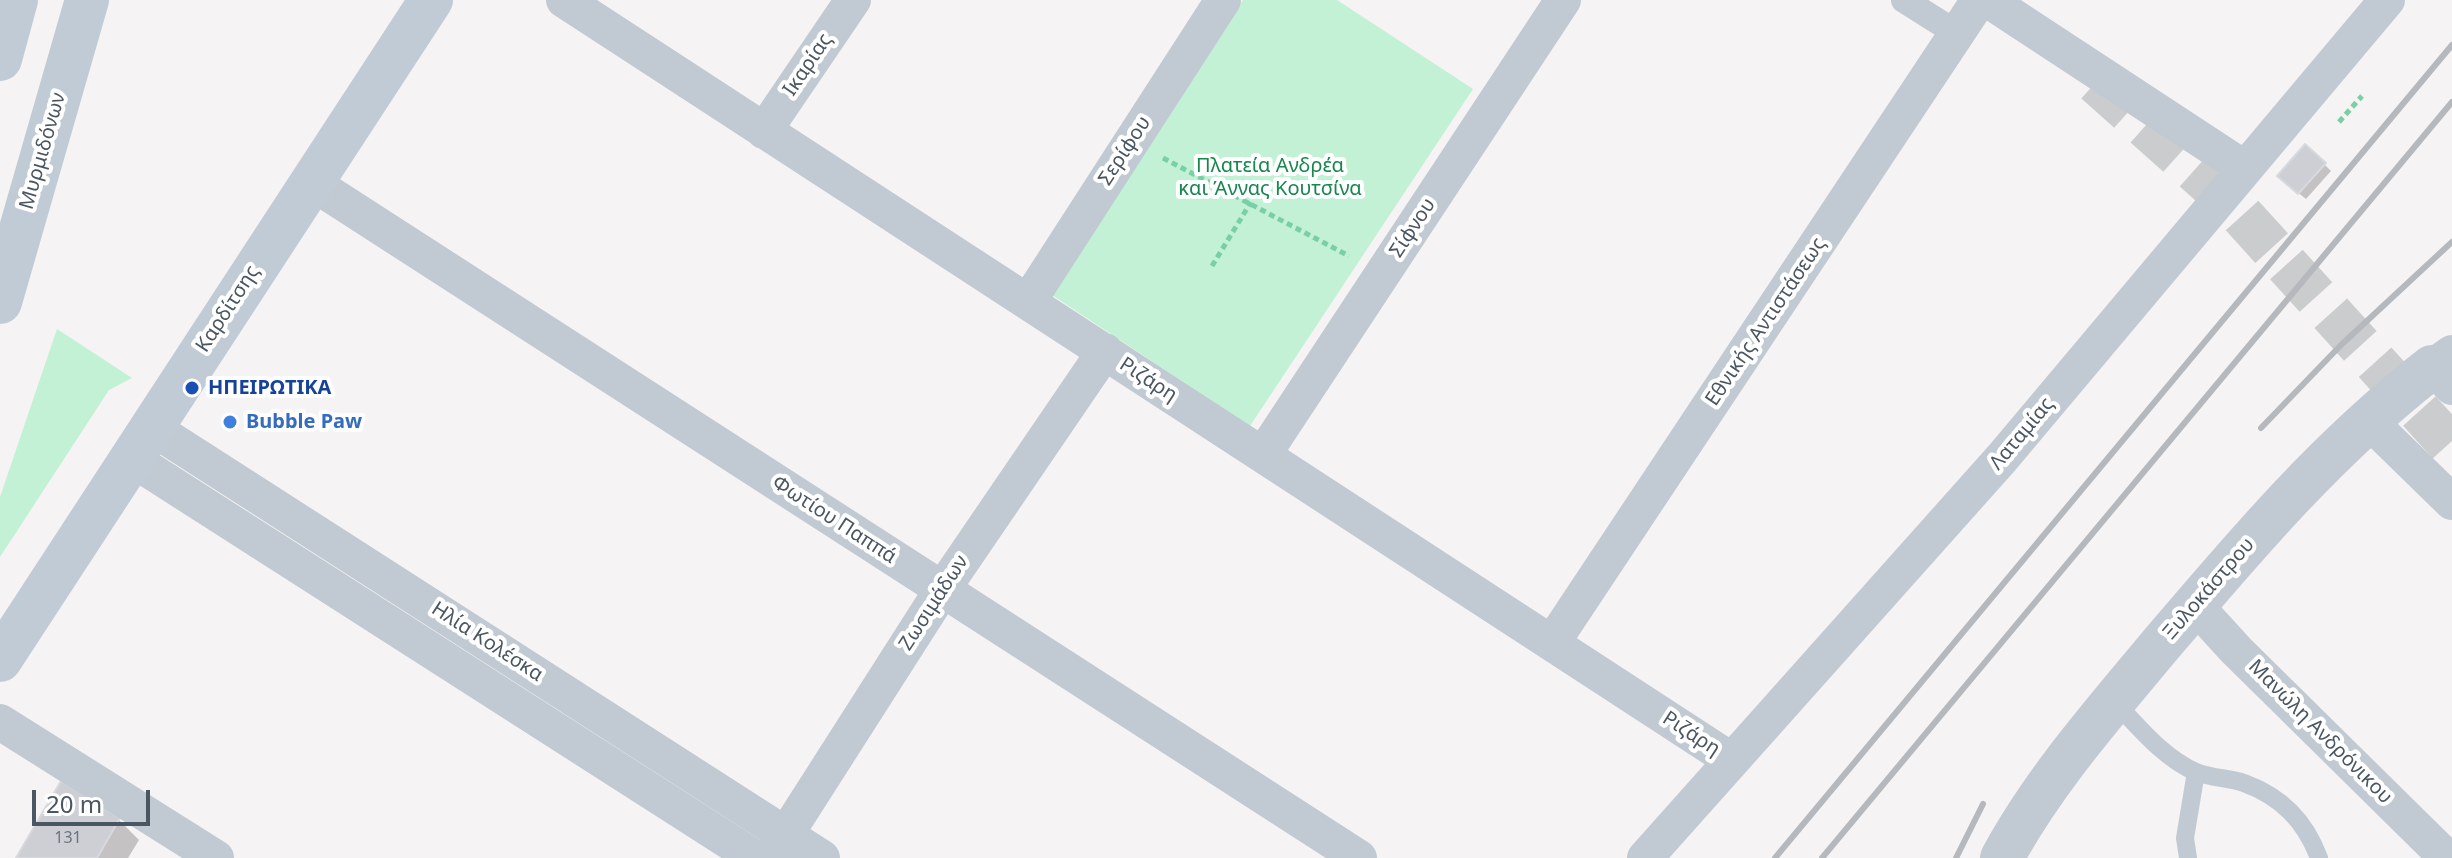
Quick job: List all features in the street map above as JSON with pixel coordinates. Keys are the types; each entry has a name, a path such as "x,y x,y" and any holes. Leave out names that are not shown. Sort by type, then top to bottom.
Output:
{"main road":[{"path":"0,59 16,0"},
{"name":"Μυρμιδόνων","path":"0,302 87,0"},
{"name":"Καρδίτσης","path":"0,660 431,0"}],"street":[{"name":"Ριζάρη","path":"564,0 1731,760"},
{"name":"Ικαρίας","path":"764,131 853,0"},
{"name":"Σερίφου","path":"1028,302 1223,0"},
{"name":"Σίφνου","path":"1263,455 1563,0"},
{"path":"1904,0 1958,34"},
{"name":"Εθνικής Αντιστάσεως","path":"1552,643 1979,0"},
{"path":"1988,0 2244,168"},
{"name":"Λαταμίας","path":"1645,858 2002,458 2387,0"},
{"name":"Φωτίου Παππά","path":"311,182 1359,858"},
{"name":"Ζωσιμάδων","path":"778,846 942,590 1105,351"},
{"name":"Ξυλοκάστρου","path":"2002,858 2041,795 2113,700 2313,471 2367,419 2445,369"},
{"path":"2367,419 2452,502"},
{"name":"Ηλία Κολέσκα","path":"142,443 778,846 822,858"},
{"name":"Ηλία Κολέσκα","path":"142,443 755,858"},
{"name":"Μανώλη Ανδρόνικου","path":"2194,604 2236,650 2447,858"},
{"path":"0,722 216,858"}],"lane":[{"path":"2113,700 2166,753 2196,772 2245,784 2278,799 2309,831 2319,858"},
{"path":"2188,858 2185,838 2196,772"}],"path":[{"path":"2337,124 2362,96"},
{"path":"1158,155 1359,261"},
{"path":"1212,266 1252,202"}],"green space":[{"name":"Πλατεία Ανδρέα και Άννας Κουτσίνα","path":"1243,0 1337,0 1473,89 1250,426 1049,293"},
{"path":"57,329 132,378 109,390 0,557 0,497"}],"building":[{"path":"2305,144 2326,163 2298,194 2277,176"},
{"path":"61,781 120,818 97,858 16,858"}],"tunnel":[{"path":"2096,82 2228,200 2452,447"}],"railway":[{"path":"1775,858 2452,45"},
{"path":"1822,858 2452,102"},
{"path":"2261,428 2341,345 2452,242"},
{"path":"1956,858 1983,804"}],"place":[{"name":"ΗΠΕΙΡΩΤΙΚΑ","path":"192,388"},
{"name":"Bubble Paw","path":"230,422"}]}
